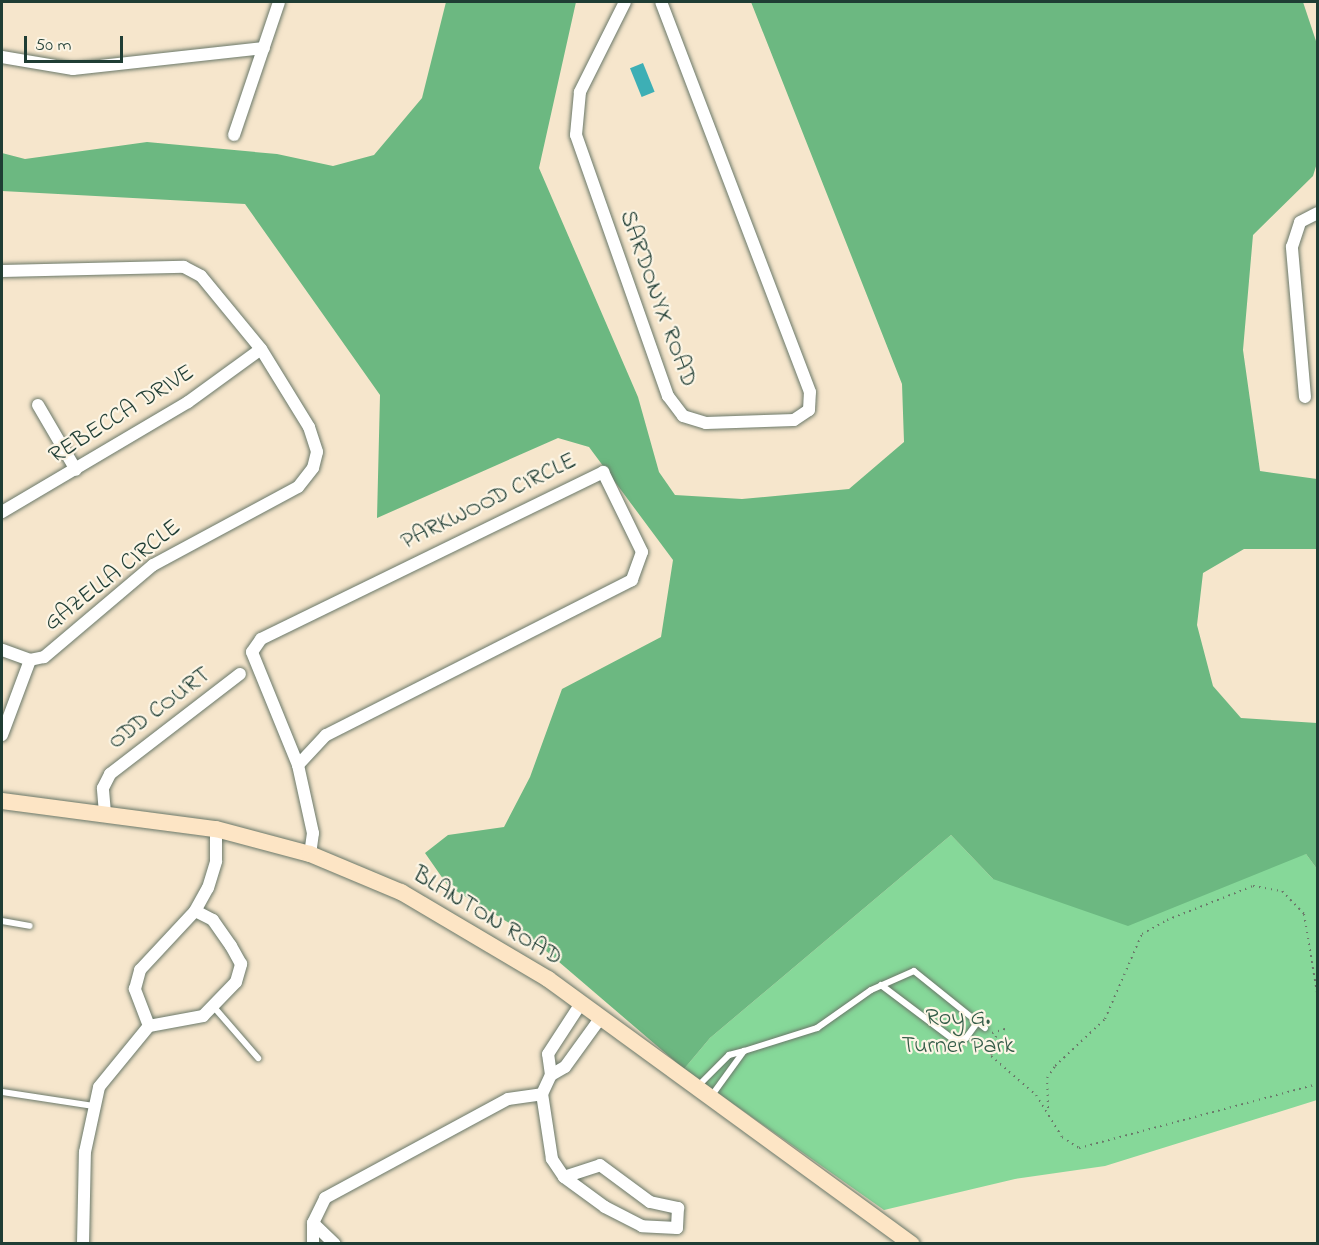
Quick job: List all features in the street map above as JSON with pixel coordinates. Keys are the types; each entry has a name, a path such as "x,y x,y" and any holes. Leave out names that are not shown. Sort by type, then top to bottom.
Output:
{"street":[{"path":"234,135 279,2"},
{"name":"SARDONYX ROAD","path":"625,2 580,92 576,135 668,396 683,416 706,423 794,420 809,410 810,392 661,2"},
{"path":"2,57 73,69 264,48"},
{"path":"1305,397 1292,247 1300,222 1317,213"},
{"name":"GAZELLA CIRCLE","path":"2,271 183,267 217,290 261,349 309,428 317,452 313,468 298,487 153,565 44,657 30,660 2,650"},
{"name":"REBECCA DRIVE","path":"2,512 188,402 261,349"},
{"path":"38,405 76,470"},
{"name":"PARKWOOD CIRCLE","path":"298,765 326,735 632,580 642,552 612,481 603,472 593,475 261,639 252,652 298,765 312,833 309,854"},
{"name":"GAZELLA CIRCLE","path":"2,735 30,660"},
{"name":"ODD COURT","path":"105,813 103,789 110,774 240,674"},
{"name":"BLANTON ROAD","path":"2,801 216,828 309,854 449,917 580,1005 912,1244"},
{"path":"149,1026 135,989 140,970 195,911 216,861 216,828"},
{"path":"83,1244 85,1152 99,1088 149,1026 202,1016 236,982 241,964 213,920 195,911"},
{"path":"551,1075 548,1054 580,1005"},
{"path":"564,1177 600,1165 650,1202 678,1208 677,1228 642,1226 564,1177 552,1160 542,1094 551,1075 565,1066 599,1020"},
{"path":"313,1244 313,1223 325,1198 508,1099 542,1094"},
{"path":"313,1223 335,1244"}],"lane":[{"path":"2,921 30,926"},
{"path":"703,1093 729,1055 817,1028 881,985 914,971 985,1028"},
{"path":"881,985 954,1040 966,1038 977,1023"},
{"path":"213,1006 258,1058"},
{"path":"703,1093 744,1051"},
{"path":"2,1092 94,1106"}],"path":[{"path":"1048,1108 1051,1072 1105,1019 1142,934 1167,920 1253,886 1282,891 1304,914 1317,999"},
{"path":"985,1028 996,1036"},
{"path":"1008,1028 996,1036 991,1056 1048,1108 1062,1137 1079,1148 1317,1084"}],"green space":[{"path":"446,2 576,2 539,168 638,397 659,472 675,495 742,499 849,489 904,442 902,384 751,2 1303,2 1317,44 1317,163 1313,176 1253,235 1243,350 1260,471 1317,479 1317,549 1244,549 1203,573 1197,625 1213,686 1241,718 1317,723 1317,869 1306,854 1128,926 993,879 951,835 710,1038 684,1069 524,932 448,886 425,853 448,835 504,827 530,777 562,689 661,637 673,560 589,447 558,438 377,518 380,395 245,204 2,191 2,153 25,159 147,142 277,154 333,166 374,155 422,98"},
{"name":"Roy G. Turner Park","path":"951,835 993,879 1306,854 1317,869 1317,1100 1105,1166 1015,1179 884,1210 684,1069 710,1038"}],"water":[{"path":"643,63 655,92 642,97 630,68"}]}
